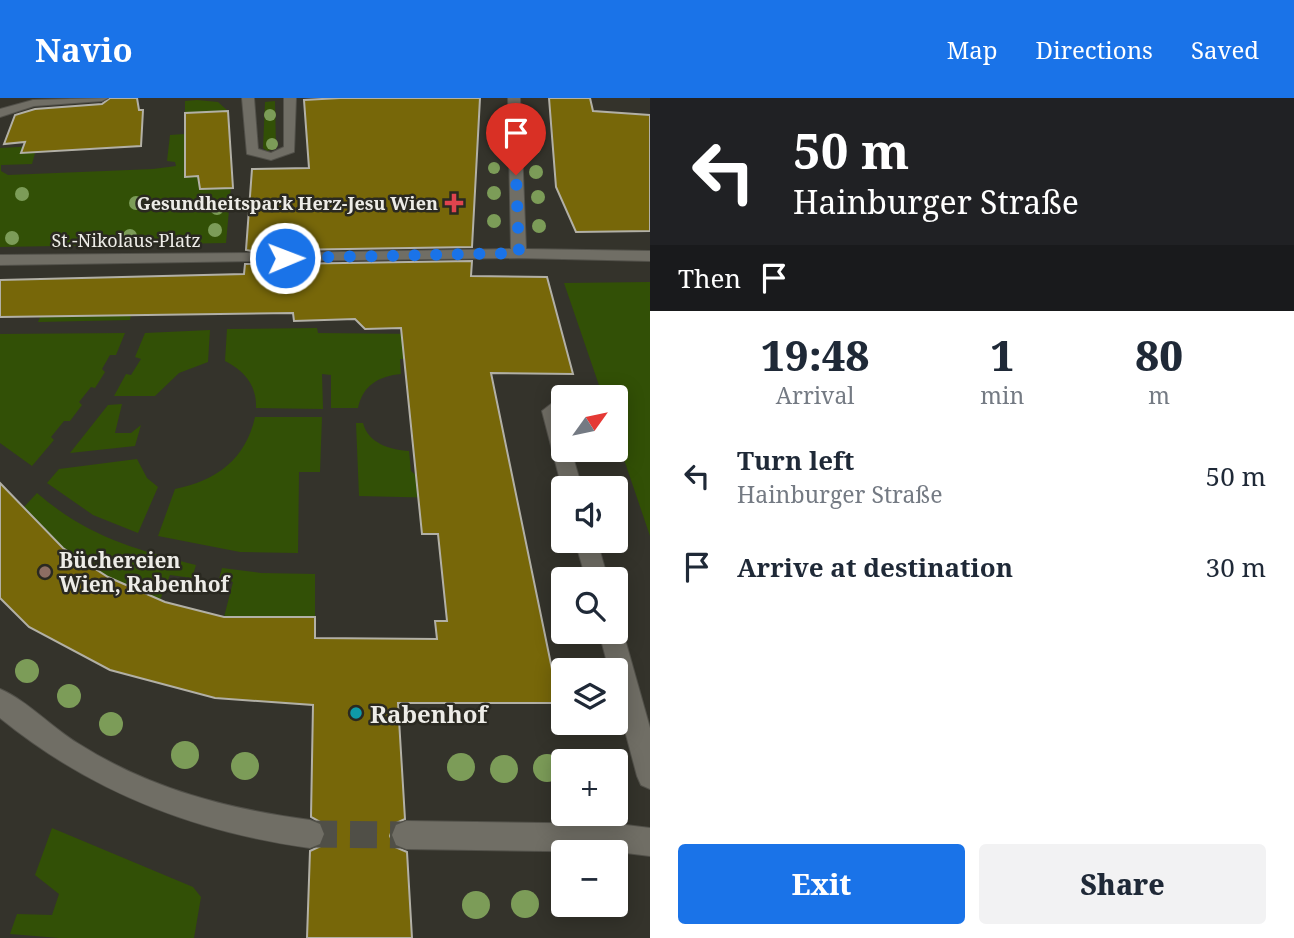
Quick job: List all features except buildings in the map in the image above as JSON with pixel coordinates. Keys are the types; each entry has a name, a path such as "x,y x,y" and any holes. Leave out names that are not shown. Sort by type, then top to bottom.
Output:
{"street":[{"path":"0,113 33,103 102,98"},
{"path":"248,98 252,151 260,156 279,156 290,149 290,98"},
{"path":"513,98 519,253"},
{"path":"285,258 519,253 650,256"},
{"name":"St.-Nikolaus-Platz","path":"0,260 251,258"},
{"path":"614,644 650,776"},
{"path":"0,702 30,728 75,760 124,786 218,820 266,830 310,834"},
{"path":"406,835 618,838 650,842"}],"green space":[{"path":"185,101 218,102 228,111 185,113"},
{"path":"275,101 276,148 267,151 263,148 265,102"},
{"path":"184,134 185,177 198,176 231,188 226,243 0,247 0,148 37,146 32,164 1,165 1,171 8,175 153,169 176,166 175,162 167,161 170,135"},
{"path":"650,282 650,536 625,462 628,462 628,385 599,385 564,283"},
{"path":"131,315 130,320 38,322 40,317"},
{"path":"317,328 318,333 419,334 404,359 400,359 401,374 373,383 364,393 358,408 331,408 331,375 322,374 323,409 256,408 252,386 238,369 225,361 227,329"},
{"path":"210,330 208,362 179,373 155,396 114,396 126,374 131,375 141,359 135,357 145,333"},
{"path":"125,333 116,355 110,355 102,369 105,372 95,388 91,387 79,402 82,405 70,421 64,421 51,437 54,440 32,466 0,443 0,334"},
{"path":"122,404 115,433 131,433 141,425 135,446 70,453 108,405"},
{"path":"255,417 322,417 320,472 299,472 298,553 240,552 158,536 175,489 204,480 227,466 244,445"},
{"path":"356,423 363,423 370,436 381,444 409,451 411,471 442,498 359,496"},
{"path":"137,459 147,478 158,487 138,533 93,515 47,483 59,469"},
{"path":"37,493 74,520 112,539 196,565 192,578 170,575 160,600 108,577 63,548 24,507"},
{"path":"222,568 261,573 315,574 315,617 224,617 233,582 219,579"},
{"path":"52,828 193,887 201,897 194,938 59,938 10,934 17,914 52,915 59,894 35,875"}],"tunnel":[{"path":"251,258 285,258"},
{"path":"310,834 406,835"}],"place":[{"name":"Gesundheitspark Herz-Jesu Wien","path":"454,203"},
{"name":"Büchereien Wien, Rabenhof","path":"45,572"},
{"name":"Rabenhof","path":"356,713"}],"route":[{"path":"285,258 519,253 516,175"}]}
